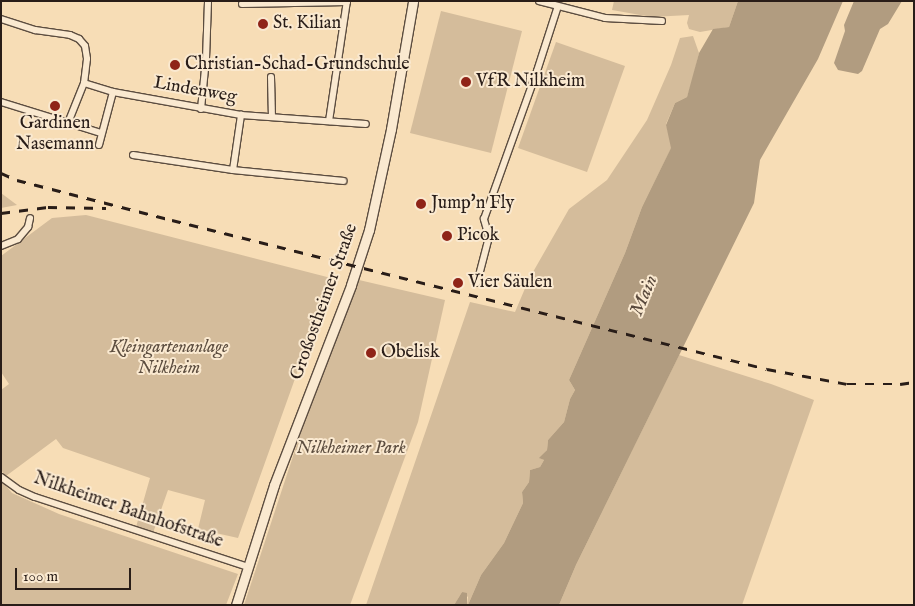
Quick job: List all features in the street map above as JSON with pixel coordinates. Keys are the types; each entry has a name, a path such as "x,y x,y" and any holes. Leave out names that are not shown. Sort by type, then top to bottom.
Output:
{"main road":[{"name":"Großostheimer Straße","path":"236,605 274,484 351,285 369,230 391,129 413,1"}],"street":[{"path":"201,109 208,33 208,1"},
{"path":"539,1 605,18 662,21"},
{"path":"242,4 347,2 329,121"},
{"path":"477,283 489,237 484,219 538,71 558,6"},
{"path":"1,19 35,30 70,35 79,39 85,46 84,83 68,123"},
{"path":"272,77 272,117"},
{"name":"Lindenweg","path":"84,83 113,92 241,115 366,124"},
{"path":"99,145 113,92"},
{"path":"1,102 102,133"},
{"path":"233,170 241,115"},
{"path":"133,155 233,170 343,181"},
{"path":"1,246 18,239 28,227 30,218"},
{"name":"Nilkheimer Bahnhofstraße","path":"1,477 19,490 35,497 248,567"}],"green space":[{"path":"614,1 738,1 729,27 700,32 689,29 687,23 689,15 652,17 612,10"},
{"name":"VfR Nilkheim","path":"441,11 522,31 491,153 410,133"},
{"path":"693,36 699,53 692,82 687,97 675,103 666,124 672,147 642,207 625,253 569,380 575,390 570,399 564,422 548,440 547,450 540,458 544,460 540,467 530,470 529,482 522,492 523,503 504,543 481,575 468,605 468,597 462,592 454,605 366,605 470,302 515,312 529,279 569,209 607,180 647,120 671,65 680,38"},
{"path":"556,42 625,66 587,172 518,148"},
{"path":"1,193 17,205 1,208"},
{"name":"Kleingartenanlage Nilkheim","path":"86,215 331,278 238,538 198,529 205,500 168,490 153,533 136,527 150,478 63,448 56,439 6,476 1,470 1,390 9,384 1,372 1,256 52,218"},
{"name":"Nilkheimer Park","path":"359,280 445,300 418,422 350,605 244,605 300,435"},
{"path":"679,355 771,384 814,400 742,605 559,605 576,565"},
{"path":"1,480 12,493 59,514 238,574 226,605 1,605"}],"water":[{"name":"Main","path":"738,1 843,1 818,59 760,160 754,203 576,565 559,605 468,605 481,575 504,543 523,503 522,492 529,482 530,470 540,467 544,460 539,458 547,450 548,440 564,422 570,399 575,390 569,380 625,253 642,207 671,148 666,125 675,103 687,97 699,53 713,29 729,27"},
{"path":"854,1 902,1 888,24 880,29 862,71 858,74 838,70 834,63 845,31 844,25"},
{"path":"462,592 467,593 467,605 454,605"}],"railway":[{"path":"1,173 17,180 172,220 767,369 847,384 900,384 914,382"},
{"path":"1,213 48,207 106,208"}],"place":[{"name":"St. Kilian","path":"263,24"},
{"name":"Christian-Schad-Grundschule","path":"175,65"},
{"name":"VfR Nilkheim","path":"466,82"},
{"name":"Gardinen Nasemann","path":"55,106"},
{"name":"Jump'n Fly","path":"421,204"},
{"name":"Picok","path":"447,236"},
{"name":"Vier Säulen","path":"458,283"},
{"name":"Obelisk","path":"371,353"}]}
